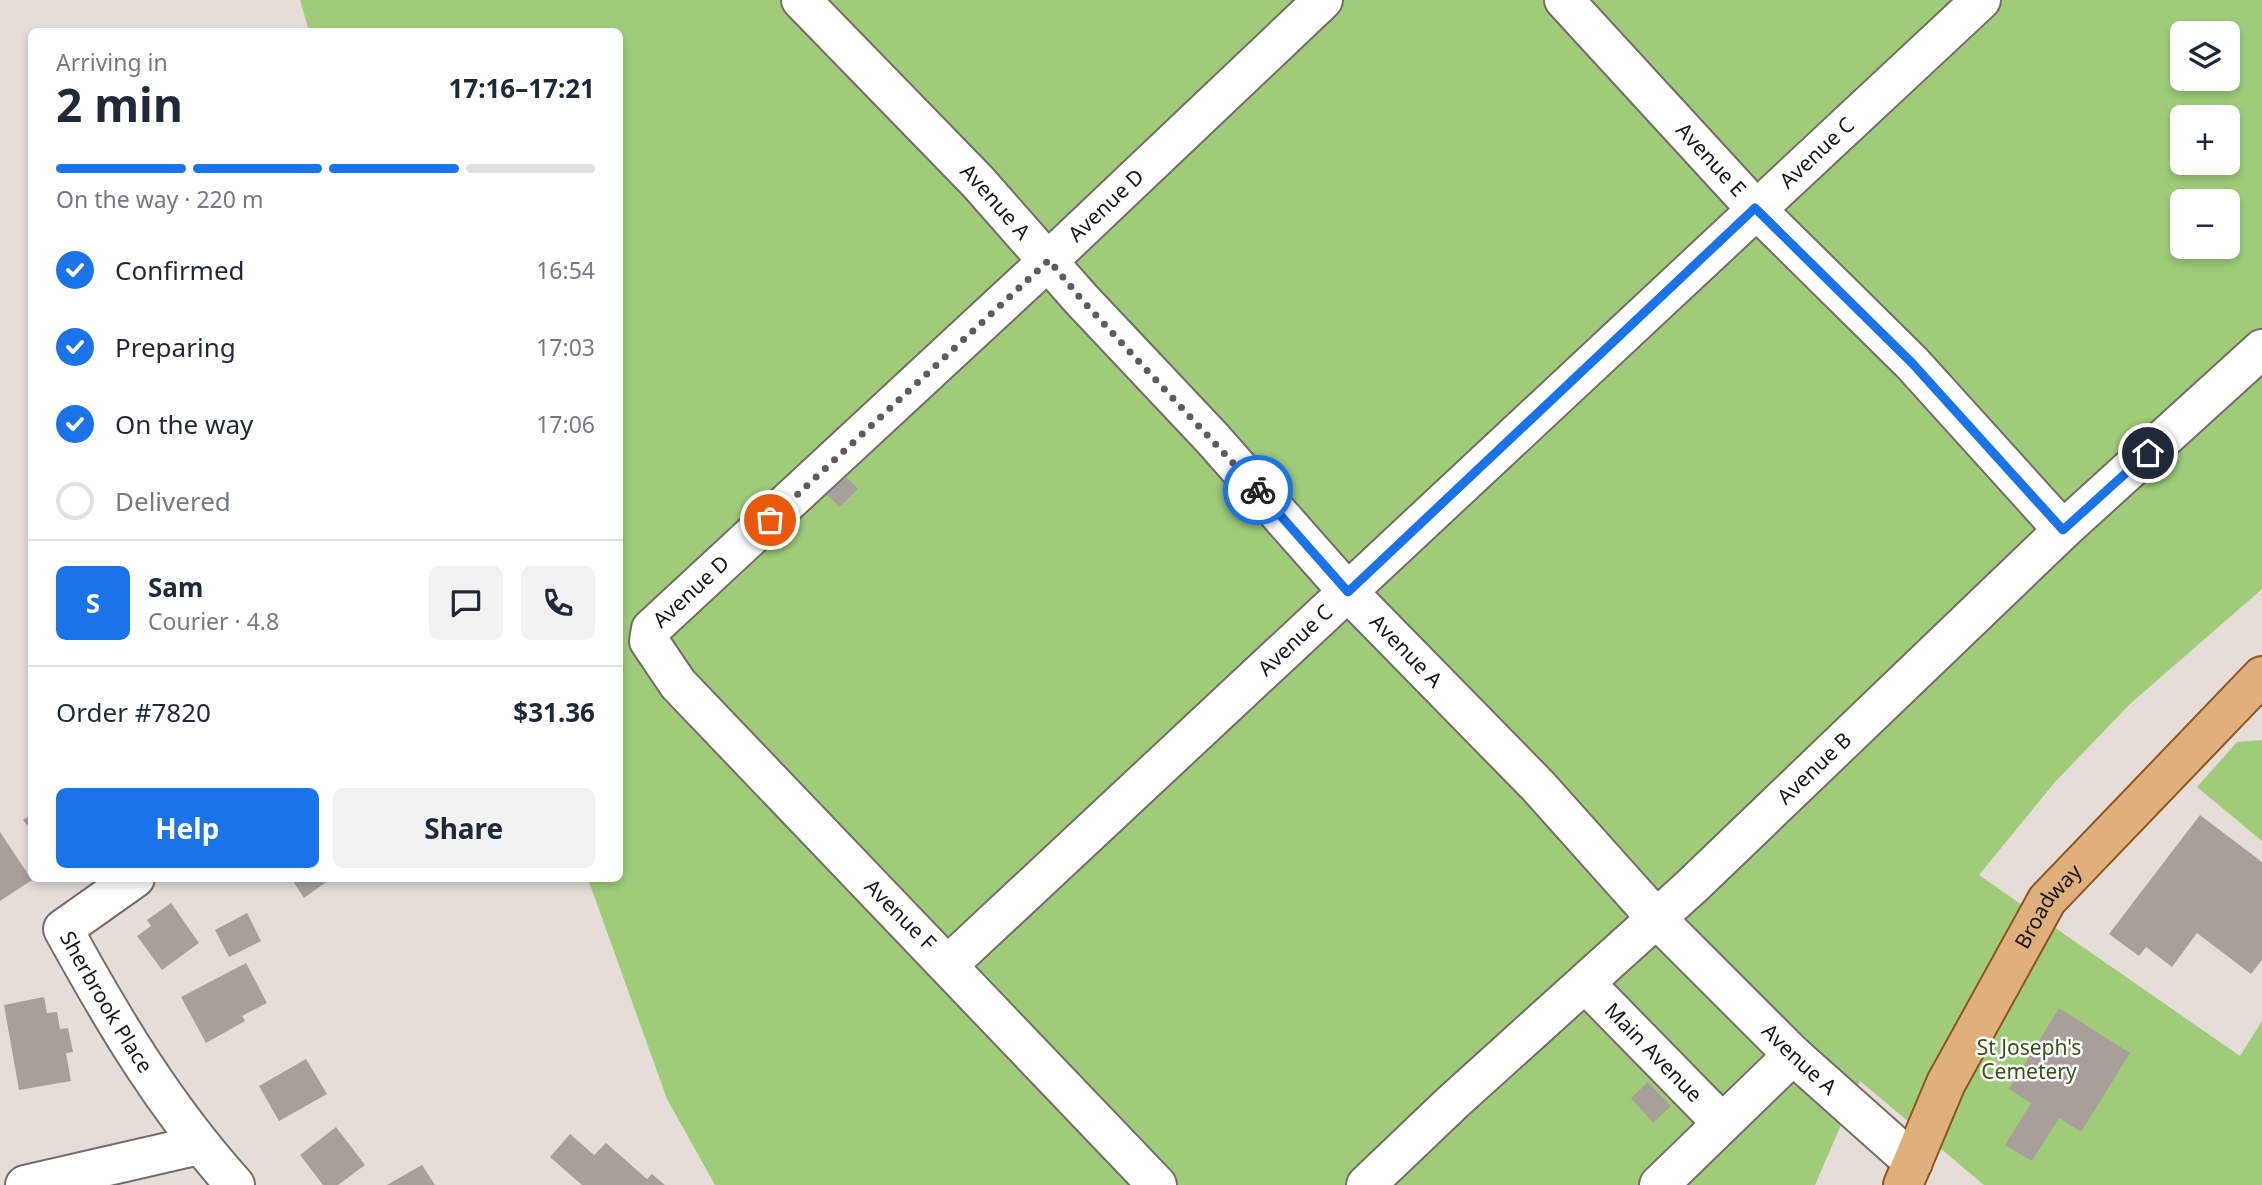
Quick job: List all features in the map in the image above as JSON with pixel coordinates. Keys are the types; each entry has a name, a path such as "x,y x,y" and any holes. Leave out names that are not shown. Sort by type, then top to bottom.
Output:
{"main road":[{"name":"Broadway","path":"1908,1174 1946,1083 2048,900 2262,676"}],"street":[{"name":"Avenue A","path":"801,0 978,182 1081,299 1212,438 1348,592 1538,786 1657,919 1908,1174"},
{"name":"Avenue D","path":"649,641 651,629 1049,260 1322,0"},
{"name":"Avenue E","path":"1564,0 1755,208 1912,363 2063,530"},
{"name":"Avenue C","path":"948,964 1755,208 1981,0"},
{"name":"Avenue B","path":"1366,1185 1453,1102 1657,919 2063,530 2262,349"},
{"name":"Avenue F","path":"649,641 677,684 1157,1185"},
{"name":"Sherbrook Place","path":"129,882 64,929 118,1029 199,1145"},
{"name":"Main Avenue","path":"1586,984 1722,1123"},
{"path":"1659,1185 1793,1055"},
{"path":"25,1185 199,1145 234,1185"}],"green space":[{"name":"St Joseph's Cemetery","path":"300,0 2262,0 2262,589 2130,704 2055,782 1979,875 2240,1056 2262,1021 2262,1185 1984,1185 1860,1081 1815,1185 715,1185 667,1099 589,882 623,882 623,28 308,28"},
{"path":"2262,740 2262,841 2197,787 2237,742"}],"building":[{"path":"841,472 858,489 840,507 823,491"},
{"path":"2200,815 2262,862 2262,960 2251,974 2197,933 2172,967 2146,947 2139,956 2109,934"},
{"path":"0,832 28,874 29,882 0,901"},
{"path":"294,882 326,882 304,898"},
{"path":"171,903 199,943 162,970 137,936 151,926 147,920"},
{"path":"247,913 261,941 229,957 215,930"},
{"path":"246,963 267,1003 242,1016 245,1021 206,1043 181,997"},
{"path":"44,997 47,1013 57,1012 60,1029 68,1028 73,1052 66,1053 71,1081 19,1090 4,1005"},
{"path":"2059,1008 2130,1053 2081,1132 2059,1118 2032,1161 2005,1145 2031,1103 2009,1089"},
{"path":"306,1059 327,1094 279,1121 259,1086"},
{"path":"1648,1082 1671,1106 1653,1123 1631,1098"},
{"path":"336,1127 365,1165 338,1185 323,1185 300,1155"},
{"path":"570,1134 594,1155 606,1143 647,1179 652,1174 665,1185 582,1185 550,1157"},
{"path":"422,1165 435,1185 387,1185"}],"way so far":[{"path":"770,520 1049,260 1081,299 1258,490"}],"route":[{"path":"1258,490 1348,592 1755,208 1912,363 2063,530 2148,453"}]}
